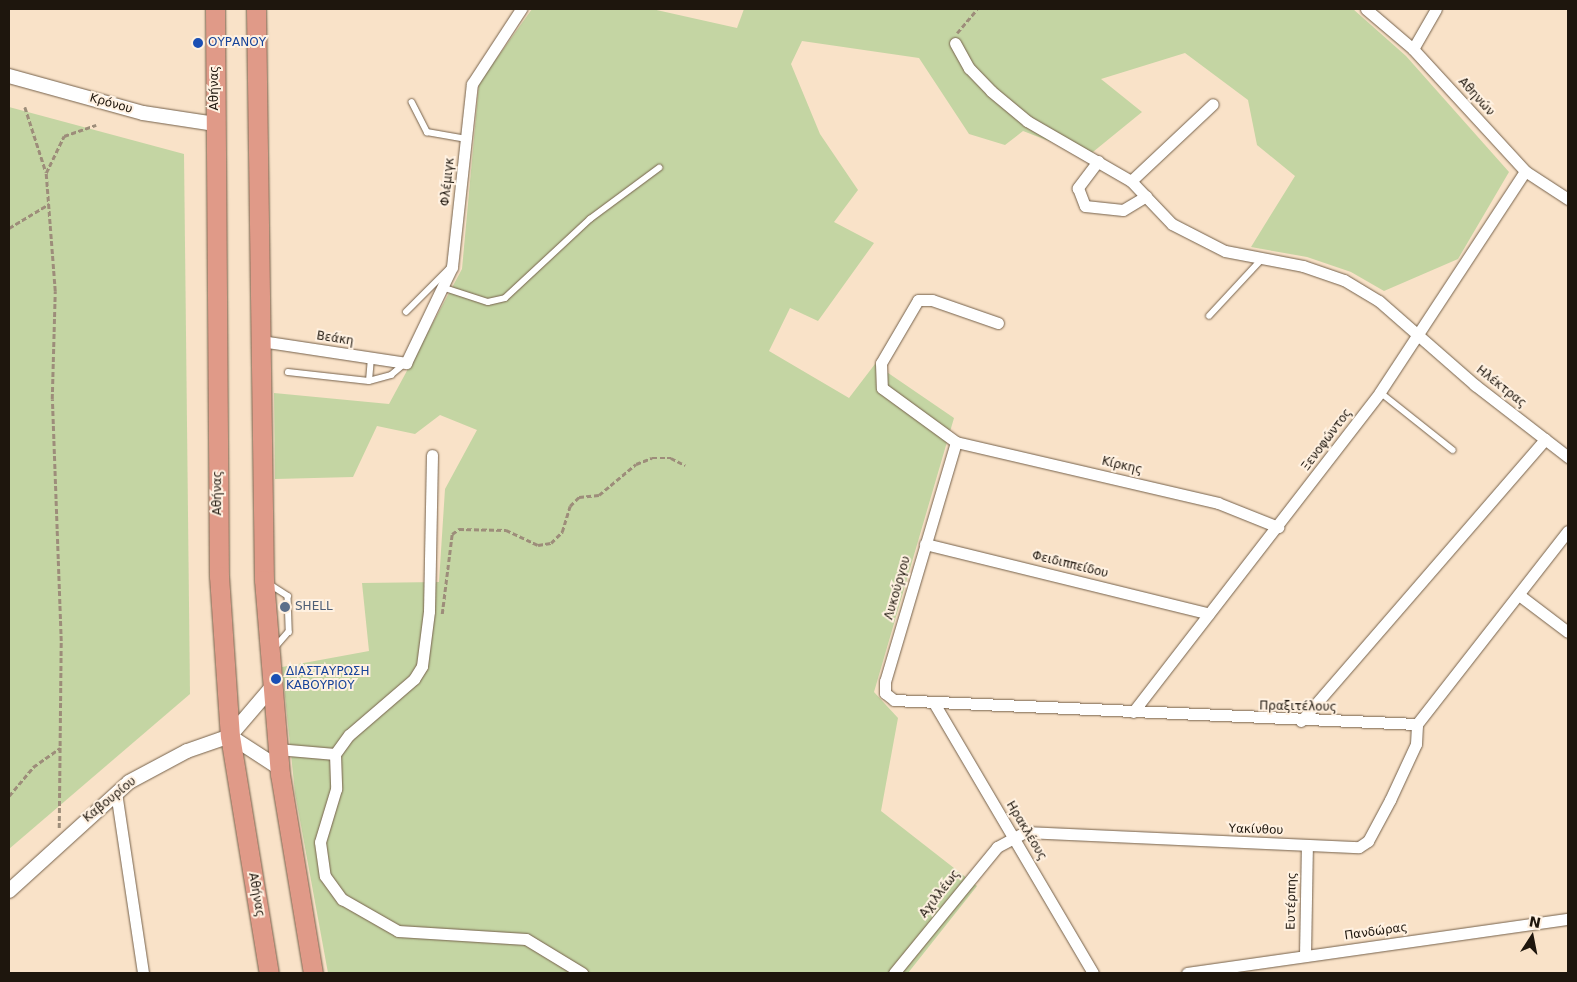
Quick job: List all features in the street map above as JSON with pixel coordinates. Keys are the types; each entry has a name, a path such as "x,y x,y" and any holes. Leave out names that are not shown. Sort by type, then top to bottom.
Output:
{"highway":[{"name":"Αθήνας","path":"215,9 219,576 230,736 269,973"},
{"path":"256,9 264,580 279,768 313,973"}],"street":[{"name":"Φλέμιγκ","path":"406,363 445,288 452,267 472,84 522,9"},
{"name":"Αθηνών","path":"1366,9 1413,49 1524,171 1568,199"},
{"path":"1413,49 1436,9"},
{"name":"Ηλέκτρας","path":"955,44 969,68 991,91 1027,121 1131,181 1172,224 1226,251 1262,260 1303,266 1344,280 1379,301 1418,337 1568,457"},
{"name":"Κρόνου","path":"9,76 143,113 215,124"},
{"path":"1131,181 1213,104"},
{"path":"1098,161 1078,188 1085,206 1123,210 1146,196"},
{"name":"Ξενοφώντος","path":"1133,712 1278,527 1380,392 1418,337 1524,171"},
{"path":"956,442 882,388 881,363 918,300 932,300 998,323"},
{"name":"Βεάκη","path":"261,341 406,363"},
{"path":"1301,721 1545,439"},
{"name":"Κίρκης","path":"956,442 1218,503 1278,527"},
{"name":"Λυκούργου","path":"934,703 894,700 885,693 925,544 956,442"},
{"path":"432,455 429,611 422,666 414,679 349,735 335,754 336,789 320,842 326,876 342,899 398,931 526,939 582,973"},
{"path":"1417,724 1568,531"},
{"name":"Φειδιππείδου","path":"925,544 1209,614"},
{"path":"1519,595 1568,632"},
{"path":"272,688 230,736 279,768"},
{"name":"Πραξιτέλους","path":"934,703 1301,721 1417,724"},
{"name":"Ηρακλέους","path":"934,703 1093,973"},
{"name":"Υακίνθου","path":"1012,836 1051,832 1351,848 1368,841 1416,744 1417,724"},
{"name":"Καβουρίου","path":"9,891 116,792 187,751 230,736"},
{"path":"278,749 335,754"},
{"path":"116,792 143,973"},
{"name":"Αχιλλέως","path":"894,973 977,869 1012,836"},
{"name":"Ευτέρπης","path":"1305,956 1307,845"},
{"name":"Πανδώρας","path":"1187,973 1568,919"}],"lane":[{"path":"412,102 427,132 466,139"},
{"path":"445,288 488,302 505,298 590,219 659,168"},
{"path":"1209,316 1262,260"},
{"path":"406,312 434,279 452,267"},
{"path":"369,381 371,358"},
{"path":"288,372 369,381 391,375 406,363"},
{"path":"1380,392 1454,450"}],"path":[{"path":"955,44 957,32 977,9"},
{"path":"25,108 46,173 50,204 55,291 52,399 61,641 58,845"},
{"path":"46,173 64,136 96,125"},
{"path":"9,228 50,204"},
{"path":"441,620 452,534 459,529 506,530 538,545 551,543 562,532 570,506 579,497 599,495 636,464 671,458 685,465"},
{"path":"9,796 33,767 60,748"}],"green space":[{"path":"532,9 652,9 737,28 744,9 1353,9 1406,56 1509,172 1458,259 1384,291 1351,272 1307,257 1251,247 1295,176 1257,145 1248,100 1185,53 1101,79 1142,112 1088,156 1023,131 1005,145 969,134 919,58 802,41 791,64 820,134 858,190 834,222 874,243 818,321 790,308 769,351 849,398 875,364 954,418 874,692 898,718 881,811 977,886 908,973 328,973 295,793 282,667 369,651 362,583 439,582 445,489 477,430 440,415 415,434 377,426 353,477 275,479 274,393 389,404 462,269 479,83"},
{"path":"9,107 184,154 190,694 9,849"}],"place":[{"name":"ΟΥΡΑΝΟΥ","path":"198,43"},
{"name":"SHELL","path":"285,607"},
{"name":"ΔΙΑΣΤΑΥΡΩΣΗ ΚΑΒΟΥΡΙΟΥ","path":"276,679"}]}
